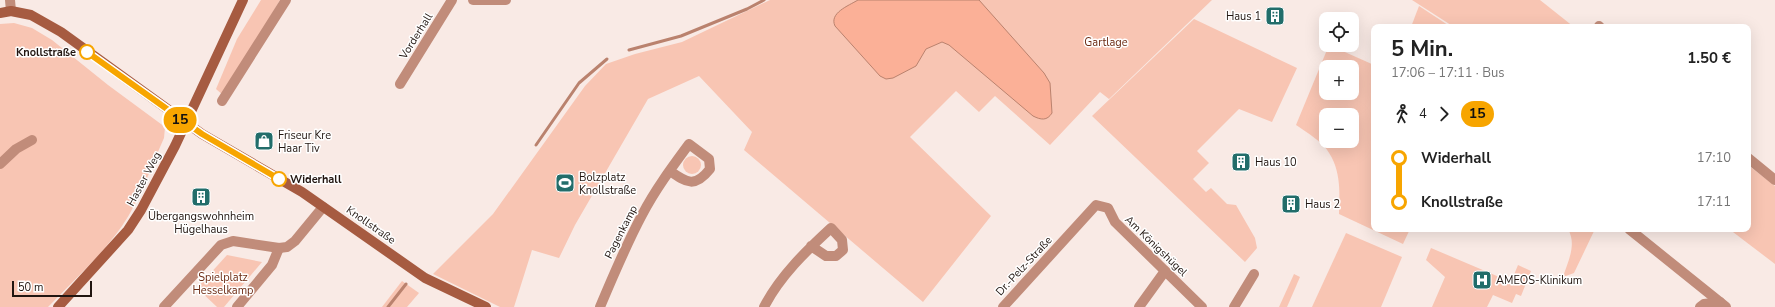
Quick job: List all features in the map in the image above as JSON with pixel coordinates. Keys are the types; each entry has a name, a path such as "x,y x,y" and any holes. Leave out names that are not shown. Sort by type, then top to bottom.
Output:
{"street":[{"path":"0,13 11,11 10,0"},
{"name":"Haster Weg","path":"58,307 128,230 141,210 185,123 243,0"},
{"path":"222,101 286,0"},
{"name":"Vorderhall","path":"400,84 452,0"},
{"path":"473,0 506,0"},
{"name":"Knollstraße","path":"11,11 31,15 61,32 213,142 302,192 425,278 486,307"},
{"path":"0,164 16,149 32,140"},
{"path":"1751,160 1775,180"},
{"name":"Pagenkamp","path":"600,307 642,214 670,171"},
{"name":"Am Königshügel","path":"1063,242 1096,205 1108,208 1114,222 1202,307"},
{"path":"164,307 221,245 233,241 278,248 287,247 295,241 323,207"},
{"path":"1633,232 1723,305"},
{"name":"Dr.-Pelz-Straße","path":"1003,307 1063,242"},
{"path":"764,307 790,269 811,246"},
{"path":"237,307 272,265 278,248"},
{"path":"1139,307 1166,271"},
{"path":"1234,307 1254,274"},
{"path":"1700,307 1704,304 1723,305"}],"green space":[{"path":"261,0 280,0 224,96 216,89 237,39"},
{"name":"Gartlage","path":"770,0 1212,0 1109,99 1100,92 1050,145 995,96 979,112 956,91 910,137 991,216 923,302 744,150 752,132 699,76 648,99 575,225 559,258 532,250 514,307 500,307 433,274 493,214 585,86 606,64 635,54 682,42"},
{"path":"1412,0 1540,0 1570,24 1449,24"},
{"path":"1419,6 1446,24 1412,24"},
{"path":"1194,19 1297,68 1272,122 1239,109 1197,151 1209,163 1193,179 1206,192 1211,188 1227,204 1236,205 1255,238 1257,248 1245,262 1092,116"},
{"path":"14,23 32,28 52,40 108,85 165,127 164,138 145,183 122,226 96,258 48,307 0,307 0,24"},
{"path":"1326,52 1345,52 1371,64 1371,229 1339,214 1338,178 1334,162 1326,148 1359,148 1359,108 1319,108 1319,142 1296,125 1319,69 1319,100 1359,100 1359,60 1323,60"},
{"path":"692,156 696,157 700,161 700,169 696,173 692,174 688,173 684,169 683,165 684,161 688,157"},
{"path":"1751,167 1775,186 1775,264 1733,232 1751,232"},
{"path":"1377,232 1409,232 1403,244"},
{"path":"1570,232 1594,232 1574,273 1563,277 1571,253 1571,235"},
{"path":"1346,233 1402,257 1381,307 1312,307"},
{"path":"1431,248 1511,282 1518,265 1531,271 1521,296 1516,294 1512,303 1493,295 1487,307 1432,307 1445,277 1426,260"},
{"name":"Spielplatz Hesselkamp","path":"227,255 262,262 224,307 217,307 197,288"},
{"path":"1294,274 1300,277 1287,307 1279,307"},
{"path":"402,281 419,293 407,307 382,307"}],"shaded area":[{"path":"858,0 979,0 1044,73 1050,83 1052,113 1046,119 1033,116 949,45 942,42 926,49 916,66 893,78 886,79 880,76 835,26 835,17 840,10"}],"waterway":[{"path":"629,50 681,36 747,9 764,0"},
{"path":"536,145 579,83 607,59"},
{"path":"388,307 406,284"}],"bus line":[{"name":"15","path":"87,52 213,142 279,179"}],"place":[{"name":"Haus 1","path":"1275,16"},
{"name":"Knollstraße","path":"87,52"},
{"name":"Friseur Kre Haar Tiv","path":"264,141"},
{"name":"Haus 10","path":"1241,162"},
{"name":"Widerhall","path":"279,179"},
{"name":"Bolzplatz Knollstraße","path":"565,183"},
{"name":"Übergangswohnheim Hügelhaus","path":"201,197"},
{"name":"Haus 2","path":"1291,204"},
{"name":"AMEOS-Klinikum","path":"1482,280"}]}
